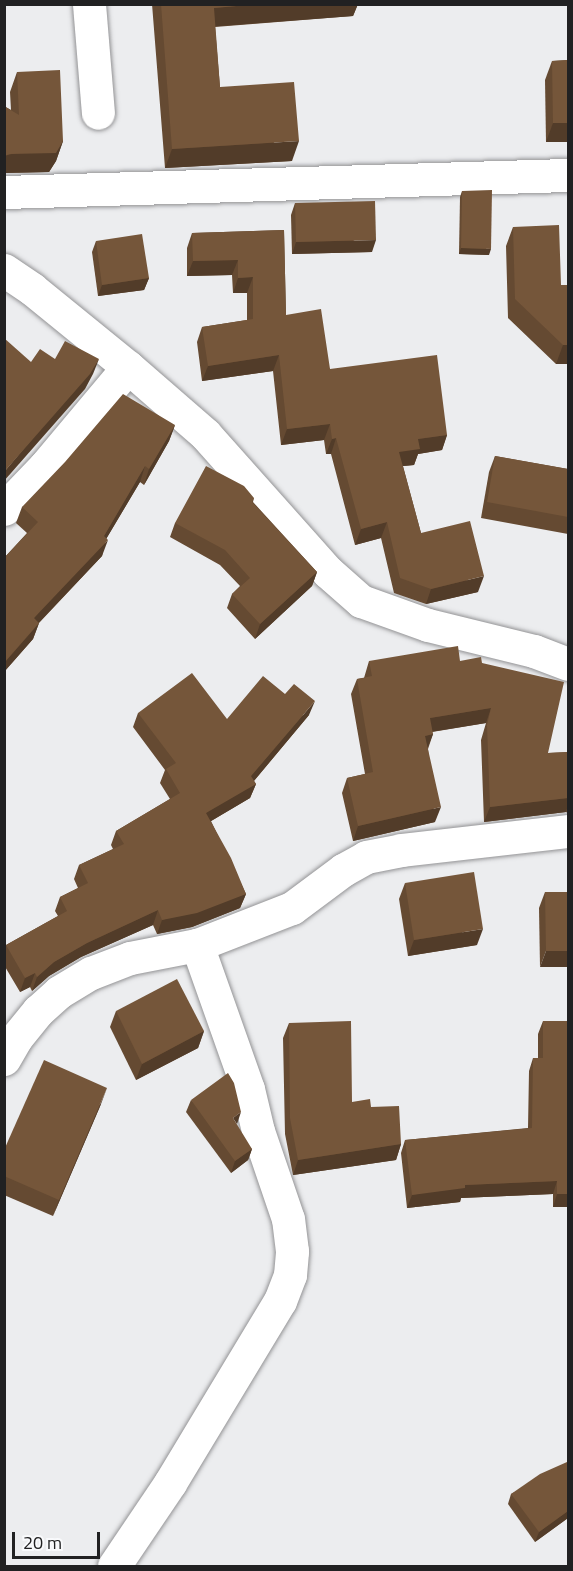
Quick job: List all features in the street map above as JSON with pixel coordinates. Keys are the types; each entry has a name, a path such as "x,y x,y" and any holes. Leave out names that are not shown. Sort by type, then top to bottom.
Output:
{"street":[{"path":"89,4 98,113"},
{"path":"4,192 568,175"},
{"path":"4,270 32,289 128,367 205,434 328,572 361,601 428,625 534,651 568,664"},
{"path":"4,509 45,466 128,367"},
{"path":"4,1059 16,1038 38,1011 59,992 75,983 130,958 197,945 292,908 343,870 366,858 401,850 568,831"},
{"path":"114,1566 170,1483 280,1301 290,1275 292,1251 288,1219 258,1131 248,1089 197,945"}],"building":[{"path":"161,4 259,4 214,8 220,87 294,82 299,141 172,149"},
{"path":"568,60 568,123 553,123 552,61"},
{"path":"60,70 63,141 56,153 4,156 4,106 19,115 17,72"},
{"path":"492,190 491,249 461,248 462,191"},
{"path":"375,201 376,240 296,242 295,203"},
{"path":"559,225 561,285 568,285 568,345 563,345 515,299 513,227"},
{"path":"284,230 286,315 321,309 330,369 437,355 447,435 418,439 420,449 399,452 421,533 470,521 484,576 431,589 400,578 387,522 361,529 336,438 332,439 330,424 287,429 279,355 208,366 202,327 253,319 253,277 238,278 238,260 193,261 192,233"},
{"path":"142,234 149,278 102,285 96,241"},
{"path":"4,338 31,362 40,349 55,359 65,341 99,359 90,374 4,472"},
{"path":"123,394 175,425 149,469 145,466 104,536 108,540 34,618 39,623 4,663 4,558 38,522 22,507 65,462"},
{"path":"495,456 568,469 568,517 487,502"},
{"path":"206,466 244,486 254,498 252,502 317,572 260,624 232,594 250,578 225,550 175,523"},
{"path":"458,646 460,661 481,657 482,663 564,682 548,753 568,752 568,798 490,807 487,725 491,708 430,718 433,734 425,736 441,807 358,826 347,778 373,772 357,679 372,676 369,661"},
{"path":"192,673 227,719 263,676 285,694 294,684 315,701 251,776 256,784 206,813 231,858 246,894 197,913 162,920 158,910 87,943 54,962 37,977 35,973 25,978 6,945 67,911 60,897 88,883 79,865 124,844 116,831 180,793 166,769 176,763 138,713"},
{"path":"474,872 483,929 414,940 405,883"},
{"path":"545,892 568,892 568,951 546,951"},
{"path":"177,979 204,1031 142,1064 116,1011"},
{"path":"351,1021 352,1102 370,1099 371,1107 399,1106 401,1144 298,1160 290,1118 289,1023"},
{"path":"543,1021 568,1021 568,1194 557,1194 557,1181 465,1185 465,1188 412,1195 405,1140 532,1128 533,1058 543,1058"},
{"path":"44,1060 107,1088 59,1200 4,1176 4,1150"},
{"path":"228,1073 234,1083 241,1112 233,1118 252,1149 235,1161 191,1100"},
{"path":"567,1462 568,1511 539,1532 511,1494 540,1474"}]}
